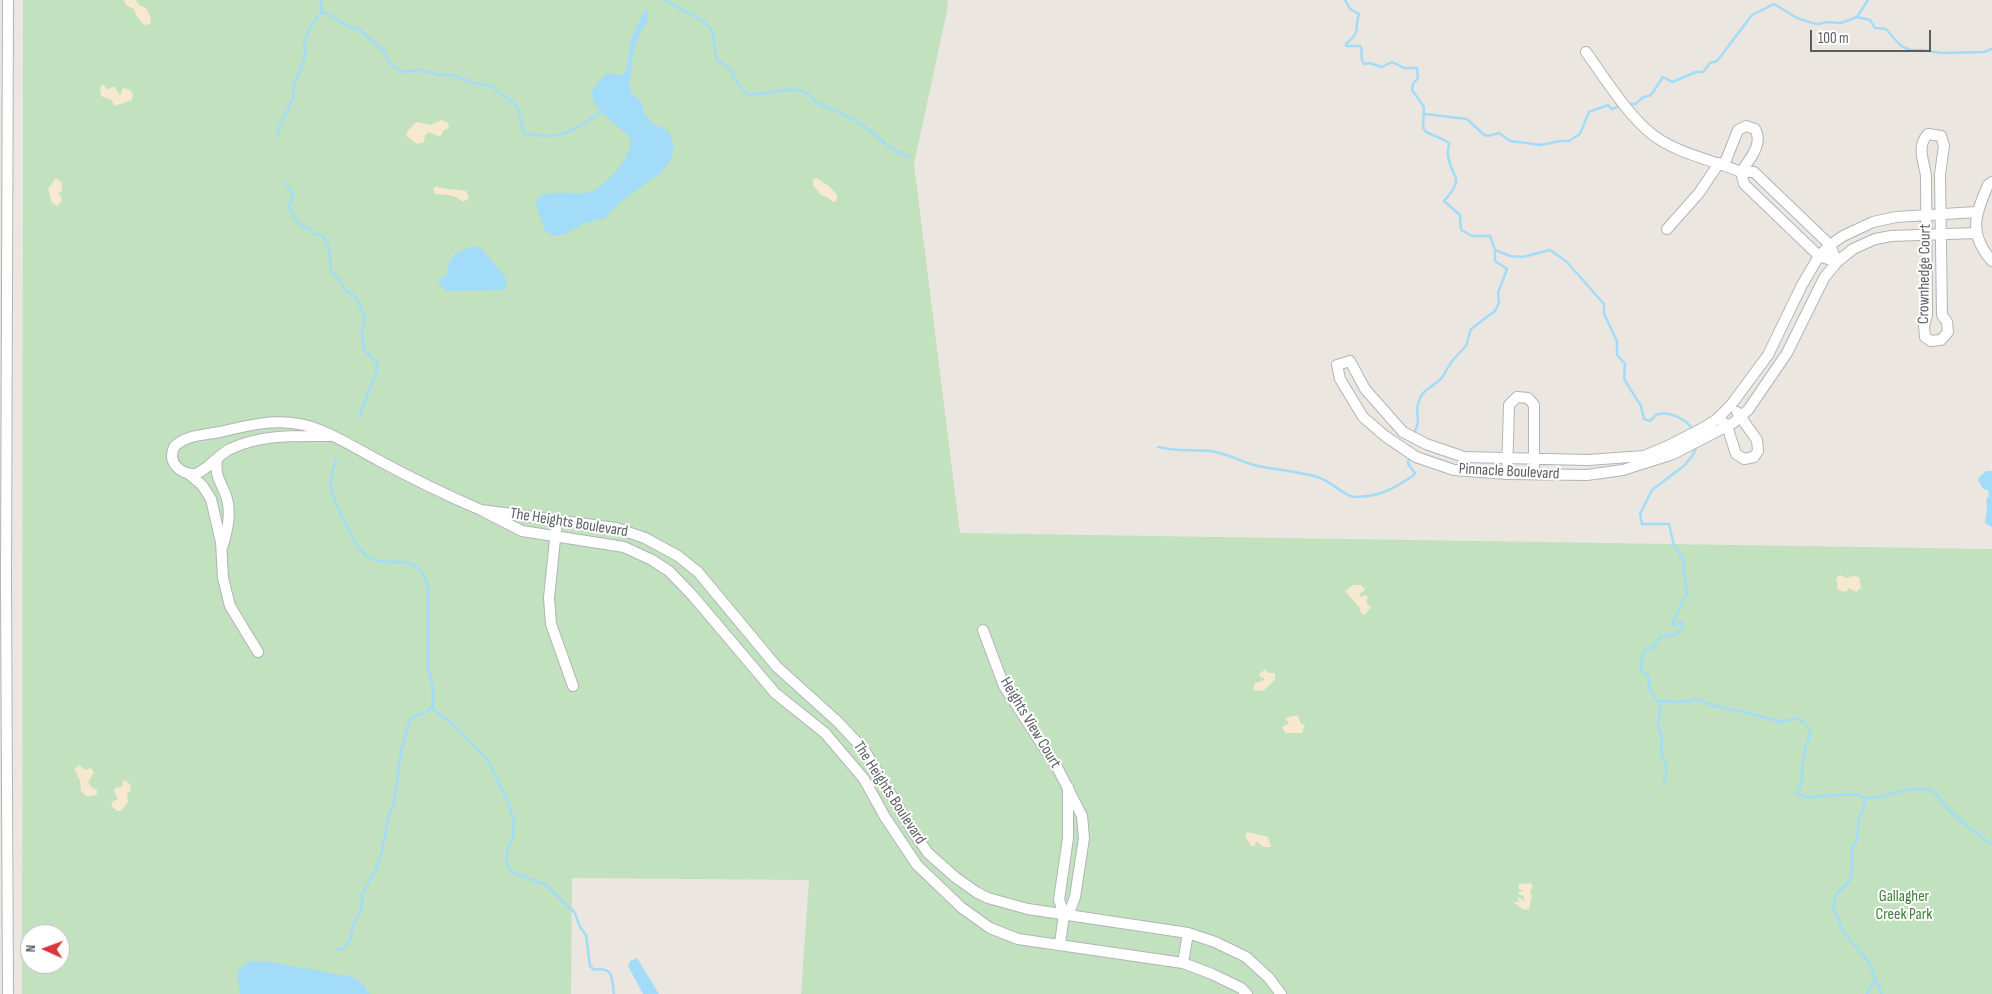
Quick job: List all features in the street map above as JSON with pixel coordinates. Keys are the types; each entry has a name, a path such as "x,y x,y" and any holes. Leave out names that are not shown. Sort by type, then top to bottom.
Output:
{"street":[{"path":"8,0 3,33 8,994"},
{"path":"1586,52 1631,113 1653,135 1682,151 1741,172 1754,172 1830,245 1837,262"},
{"path":"1667,229 1699,193 1721,164 1738,130 1746,126 1756,129 1758,144 1741,172 1744,184 1819,256 1837,262"},
{"name":"Crownhedge Court","path":"1928,134 1941,136 1944,146 1940,183 1942,314 1947,322 1948,332 1941,340 1932,341 1925,336 1924,326 1927,315 1926,182 1921,154 1922,140 1928,134"},
{"path":"1926,182 1940,183"},
{"path":"1992,182 1988,185 1976,212 1976,233 1983,251 1992,261"},
{"name":"Pinnacle Boulevard","path":"1705,432 1731,405 1768,355 1782,330 1802,285 1819,256 1830,245 1843,236 1873,222 1896,217 1976,212"},
{"path":"1873,222 1875,239"},
{"name":"Pinnacle Boulevard","path":"1664,452 1613,459 1464,456 1426,444 1403,432 1365,389 1350,361 1337,365 1340,379 1364,417 1385,436 1416,457 1454,470 1507,474 1587,475 1623,470 1664,452 1705,432 1727,426 1748,410 1787,354 1824,278 1837,262 1853,249 1875,239 1891,236 1976,233"},
{"path":"1782,330 1795,336"},
{"path":"1507,474 1509,405 1517,397 1528,398 1534,405 1534,474"},
{"path":"1364,417 1378,404"},
{"path":"1719,417 1727,426 1736,454 1744,460 1754,457 1758,452 1757,440 1731,405"},
{"name":"The Heights Boulevard","path":"330,436 287,436 262,439 231,449 201,472 190,475 175,466 172,457 174,447 179,441 185,439 250,425 277,422 307,426 349,443 386,465 481,510 514,528 528,532 624,547 641,554 661,566 682,584 775,693 825,733 859,774 917,865 962,908 998,932 1018,939 1182,963 1212,974 1241,988 1247,994"},
{"path":"1445,467 1448,451"},
{"path":"217,459 217,475 225,493 230,515 222,548"},
{"path":"190,475 202,484 211,499 222,548 223,578 230,606 258,652"},
{"name":"The Heights Boulevard","path":"481,510 625,530 671,551 698,572 777,667 838,722 865,752 914,833 928,852 976,892 994,900 1028,909 1188,933 1215,942 1246,957 1269,978 1281,994"},
{"path":"557,520 549,598 551,624 573,686"},
{"path":"661,566 671,551"},
{"name":"Heights View Court","path":"983,630 1004,686 1068,787 1082,816 1084,831 1074,903 1064,914 1059,900 1068,838 1068,787"},
{"path":"735,646 750,634"},
{"path":"859,774 872,763"},
{"path":"949,896 961,881"},
{"path":"1060,944 1064,914"},
{"path":"1182,963 1188,933"}],"green space":[{"name":"Gallagher Creek Park","path":"23,0 948,0 914,164 960,533 1992,549 1992,994 801,994 809,880 572,878 571,994 22,994 22,974 70,974 70,924 22,924"}],"sand":[{"path":"124,0 136,0 139,5 146,8 151,18 150,24 144,25 134,9 126,5"},
{"path":"103,84 108,90 115,87 120,96 123,88 130,90 133,94 132,100 115,106 111,100 101,96 100,88"},
{"path":"442,120 448,123 449,128 444,130 440,137 429,132 425,135 424,142 417,144 406,136 407,132 416,122 430,125"},
{"path":"56,178 62,183 62,190 58,194 61,196 62,201 57,206 52,203 48,189"},
{"path":"816,178 829,186 837,195 837,201 833,202 821,195 813,185 813,180"},
{"path":"436,186 466,191 469,198 463,202 453,196 435,194 433,189"},
{"path":"1840,575 1847,578 1859,577 1861,588 1856,592 1849,588 1846,592 1840,590 1836,579"},
{"path":"1353,585 1361,585 1365,589 1359,594 1361,597 1365,595 1368,597 1366,603 1371,607 1365,615 1361,613 1360,608 1345,591"},
{"path":"1266,669 1268,673 1275,673 1275,680 1263,691 1253,690 1255,683 1264,680 1259,674"},
{"path":"1298,716 1301,724 1305,725 1302,733 1285,733 1282,727 1289,723 1285,719"},
{"path":"79,765 85,770 91,768 94,773 88,782 91,787 97,790 97,794 86,796 81,791 80,780 74,769"},
{"path":"125,780 131,785 130,791 127,794 128,802 121,811 117,811 111,806 113,801 118,799 114,791 115,788 122,787"},
{"path":"1247,832 1268,837 1271,847 1263,847 1256,841 1255,846 1251,846 1245,836"},
{"path":"1530,883 1533,886 1530,891 1532,895 1529,909 1524,910 1514,902 1519,902 1517,896 1524,901 1524,896 1518,894 1518,892 1523,891 1519,889 1519,884"}],"water":[{"path":"644,11 648,11 647,23 641,31 634,49 629,85 631,93 640,100 645,115 653,124 667,130 671,135 674,149 669,163 660,173 623,200 605,218 583,224 563,235 552,235 545,231 537,209 536,203 540,196 551,193 584,193 596,189 604,184 618,169 628,152 629,136 601,111 596,105 591,92 606,73 624,74 631,40"},
{"path":"473,246 481,248 506,278 506,290 446,291 438,283 440,278 446,276 449,264 454,256"},
{"path":"1986,471 1992,471 1992,527 1985,523 1986,498 1988,498 1989,493 1987,489 1984,490 1978,480"},
{"path":"637,958 659,994 643,994 628,966 630,961"},
{"path":"249,961 271,962 352,977 360,981 370,994 240,994 237,972"}],"waterway":[{"path":"278,136 278,130 294,96 293,88 305,57 304,44 313,22 322,12 320,0"},
{"path":"666,0 709,26 713,34 717,59 731,70 734,79 747,94 762,94 786,90 801,91 808,94 816,102 856,121 889,147 909,156"},
{"path":"1345,0 1350,9 1359,14 1356,33 1346,46 1360,46 1364,64 1370,63 1382,67 1392,62 1404,68 1417,68 1418,78 1413,84 1412,90 1424,107 1423,128 1426,132 1449,143 1448,155 1456,182 1451,193 1444,201 1460,215 1461,230 1472,236 1490,236 1495,250 1495,261 1507,269 1498,293 1499,303 1495,311 1471,329 1466,346 1452,361 1441,379 1424,392 1420,398 1417,408 1418,423 1414,434"},
{"path":"1857,17 1868,0"},
{"path":"1627,104 1636,104 1642,98 1651,95 1663,77 1672,82 1696,72 1703,72 1710,63 1717,61 1752,15 1774,4 1797,18 1812,23 1841,23 1857,17 1870,20 1875,28 1886,29 1901,46 1910,50 1941,53 1984,52 1992,49"},
{"path":"322,12 334,17 345,25 360,30 384,51 391,65 402,72 420,70 439,75 454,75 474,83 491,86 517,106 524,133 547,136 566,133 602,111"},
{"path":"1425,114 1467,119 1483,134 1488,136 1499,133 1510,141 1541,145 1569,141 1580,134 1589,112 1608,105 1612,109 1622,105"},
{"path":"285,183 292,193 293,200 289,205 294,217 299,224 310,228 313,234 323,236 329,247 331,271 339,279 345,290 356,297 365,319 362,330 364,350 377,363 377,370 359,417"},
{"path":"1495,250 1510,256 1523,257 1550,250 1566,261 1604,304 1604,314 1617,341 1617,355 1625,364 1624,379 1641,406 1644,419 1650,421 1656,415 1672,415 1682,419 1694,431"},
{"path":"1697,445 1694,453 1685,465 1652,490 1640,514 1642,524 1669,524 1674,546 1683,559 1687,594 1672,624 1682,622 1683,626 1676,635 1661,636 1654,647 1644,651 1640,669 1649,677 1649,688 1657,701 1689,702 1695,699 1714,706 1781,722 1796,718 1810,730 1810,737 1805,746 1802,783 1796,793 1806,797 1856,794 1864,798 1879,797 1910,789 1929,790 1936,794 1948,809 1968,827 1992,844"},
{"path":"1158,447 1216,452 1254,465 1309,475 1322,479 1352,497 1373,495 1386,491 1413,476 1415,473 1408,464 1409,457"},
{"path":"336,459 331,482 332,489 345,522 363,552 368,557 376,560 410,564 417,567 423,574 428,586 428,667 433,689 433,709 456,727 487,759 508,802 514,821 513,838 508,847 506,861 509,869 514,873 546,885 575,913 580,927 586,935 590,966 594,969 609,972 612,978 614,994"},
{"path":"1661,703 1658,726 1662,737 1661,751 1667,769 1663,785"},
{"path":"335,950 344,948 350,940 353,926 362,906 362,894 377,867 388,818 394,803 401,752 409,722 413,717 425,713 432,706"},
{"path":"1864,798 1865,802 1859,819 1857,840 1852,848 1852,873 1849,882 1836,894 1833,907 1844,933 1868,961 1882,994"},
{"path":"1867,994 1876,978"}]}
